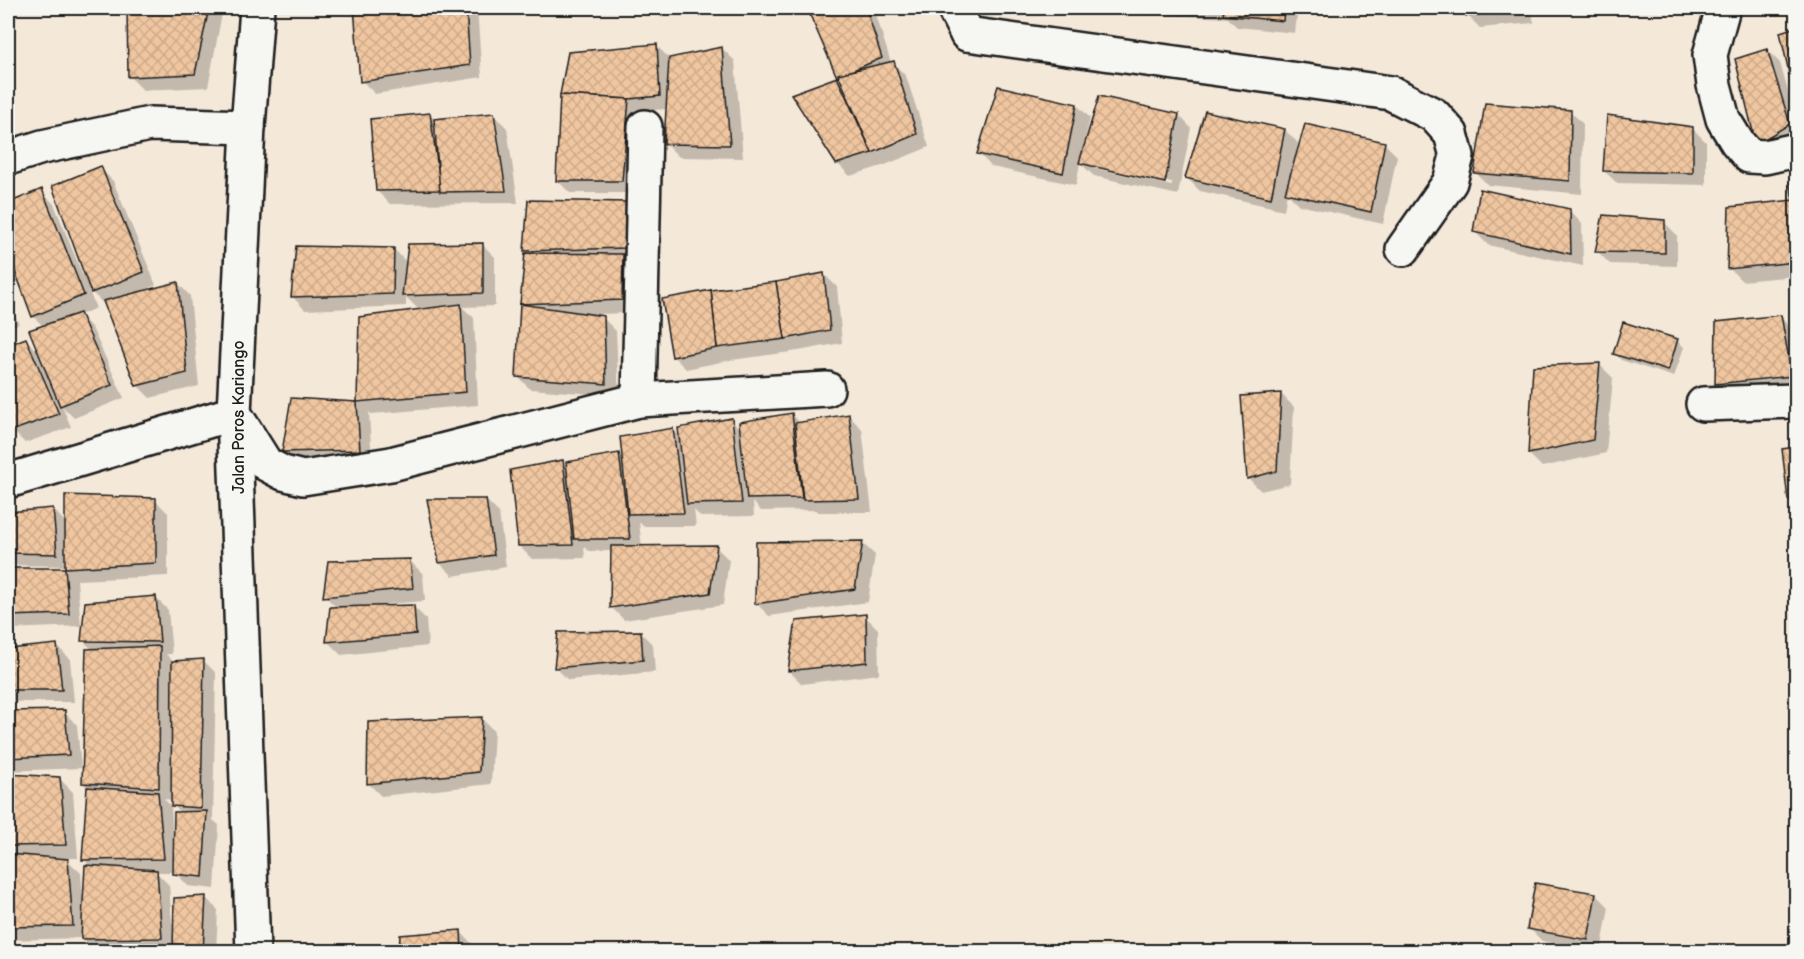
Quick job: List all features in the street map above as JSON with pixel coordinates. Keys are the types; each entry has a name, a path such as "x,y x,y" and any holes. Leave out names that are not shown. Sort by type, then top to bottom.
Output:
{"street":[{"name":"Jalan Poros Kariango","path":"253,951 234,413 248,127 257,8"},
{"path":"1723,8 1710,55 1714,85 1723,119 1749,156 1766,157 1797,150"},
{"path":"964,16 1391,93 1434,115 1451,134 1457,156 1450,182 1403,249"},
{"path":"8,158 42,147 150,124 248,127"},
{"path":"639,400 645,127"},
{"path":"8,482 234,413 266,464 282,473 303,478 391,464 639,400 827,389"},
{"path":"1703,404 1797,401"}],"building":[{"path":"127,8 209,8 195,74 128,77"},
{"path":"354,8 466,8 470,65 360,82"},
{"path":"807,8 866,8 882,58 837,77"},
{"path":"1224,8 1284,8 1283,21 1223,15"},
{"path":"1464,8 1521,8 1521,10 1466,16"},
{"path":"1796,27 1796,105 1780,32"},
{"path":"657,44 660,96 629,99 560,95 568,52"},
{"path":"722,47 730,145 664,144 669,58"},
{"path":"1767,49 1790,124 1756,144 1735,59"},
{"path":"894,61 917,134 872,153 838,74"},
{"path":"837,77 872,153 836,164 791,94"},
{"path":"998,86 1077,104 1063,173 977,154"},
{"path":"560,95 629,99 622,181 556,181"},
{"path":"1099,96 1179,114 1165,183 1079,163"},
{"path":"1485,103 1571,110 1570,181 1474,173"},
{"path":"1205,111 1285,129 1271,198 1185,178"},
{"path":"430,113 441,190 376,191 370,119"},
{"path":"494,113 506,191 440,192 434,119"},
{"path":"1607,115 1693,127 1693,173 1603,171"},
{"path":"1305,124 1385,142 1371,212 1285,193"},
{"path":"101,166 144,272 91,293 52,186"},
{"path":"1796,181 1796,218 1790,183"},
{"path":"42,189 84,295 32,317 8,252 8,203"},
{"path":"1480,189 1570,209 1571,254 1473,232"},
{"path":"528,200 627,202 626,248 524,251"},
{"path":"1793,200 1796,218 1796,262 1727,269 1729,207"},
{"path":"1603,215 1665,220 1665,253 1595,252"},
{"path":"483,243 483,293 402,296 408,244"},
{"path":"296,246 394,248 393,294 291,297"},
{"path":"525,253 623,254 622,300 520,304"},
{"path":"824,273 830,330 785,339 776,282"},
{"path":"178,282 187,373 136,386 103,301"},
{"path":"776,282 785,339 717,348 711,290"},
{"path":"711,290 717,348 672,357 662,299"},
{"path":"461,304 466,392 357,402 359,317"},
{"path":"520,304 604,316 606,384 516,377"},
{"path":"80,313 112,385 60,406 29,330"},
{"path":"1781,315 1792,376 1715,384 1716,322"},
{"path":"1623,322 1678,339 1668,371 1613,354"},
{"path":"26,338 59,414 11,431 8,423 8,345"},
{"path":"1600,363 1593,440 1528,454 1533,366"},
{"path":"1281,393 1277,471 1247,479 1241,396"},
{"path":"291,398 357,402 360,450 282,452"},
{"path":"792,413 802,498 747,499 739,422"},
{"path":"849,414 859,499 803,500 795,423"},
{"path":"732,418 742,503 687,504 678,428"},
{"path":"673,428 684,513 628,514 620,437"},
{"path":"1796,447 1796,499 1788,500 1782,449"},
{"path":"619,453 630,539 574,539 566,462"},
{"path":"563,460 573,545 518,546 510,470"},
{"path":"65,495 156,498 156,563 65,568"},
{"path":"427,499 486,499 494,555 439,563"},
{"path":"53,508 57,554 8,553 8,512"},
{"path":"863,541 855,589 755,604 756,542"},
{"path":"717,545 710,593 610,608 611,546"},
{"path":"410,559 413,588 323,597 328,561"},
{"path":"8,568 65,568 69,614 8,616"},
{"path":"156,596 160,642 81,641 85,602"},
{"path":"414,605 416,634 326,642 330,607"},
{"path":"866,614 867,662 788,671 796,621"},
{"path":"641,631 643,660 554,668 558,632"},
{"path":"57,644 62,690 8,690 8,649"},
{"path":"160,646 159,788 82,783 86,649"},
{"path":"204,659 201,808 171,806 172,661"},
{"path":"65,710 69,755 8,758 8,711"},
{"path":"482,717 479,772 367,784 368,722"},
{"path":"8,774 60,777 66,845 8,846"},
{"path":"87,787 158,792 164,859 82,860"},
{"path":"207,811 203,877 173,874 174,812"},
{"path":"8,854 68,859 73,926 8,927"},
{"path":"85,865 157,870 162,938 81,939"},
{"path":"1535,883 1596,893 1588,940 1527,929"},
{"path":"206,896 203,952 173,952 174,898"},
{"path":"461,930 462,952 399,952 400,935"}]}
